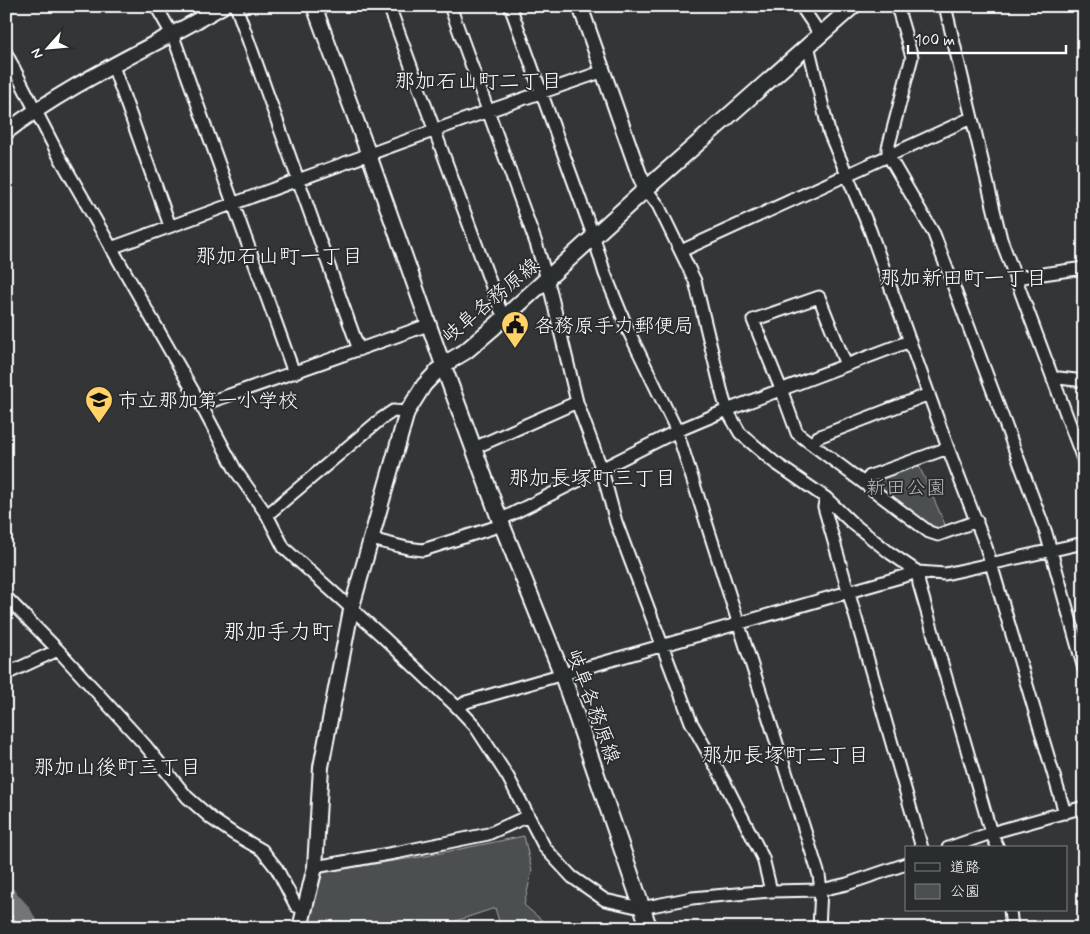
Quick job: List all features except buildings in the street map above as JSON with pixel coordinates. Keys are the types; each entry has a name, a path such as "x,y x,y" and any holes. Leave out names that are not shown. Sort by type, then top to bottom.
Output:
{"main road":[{"name":"岐阜各務原線","path":"649,928 562,674 501,523 443,365 466,351 505,317 853,6"}],"street":[{"path":"156,6 173,36 294,373"},
{"path":"6,132 35,110 75,86 173,36 223,6"},
{"path":"236,6 359,350"},
{"path":"300,928 315,867 321,768 351,610 407,412 424,385 443,365 314,6"},
{"path":"389,6 500,309 505,317"},
{"path":"450,6 547,278 577,402 602,470 616,522 691,722 725,783 763,858 771,891"},
{"path":"510,6 594,238 605,274 628,330 677,431 819,875 821,890 819,928"},
{"path":"580,6 639,174 646,189 658,205 695,281 727,410 740,433 774,462 826,498 851,522 890,553 918,572"},
{"path":"801,6 820,34"},
{"path":"898,6 912,57 888,148 888,155 934,234 1046,533 1084,669"},
{"path":"945,6 1001,239 1084,462"},
{"path":"808,45 829,132 870,230 991,562 1065,813"},
{"path":"6,53 35,110 201,405 236,471 267,516 284,548 382,636 475,726 508,777 545,848 572,877 605,900 641,908 692,898 771,891 821,890 847,884 905,864"},
{"path":"113,66 170,226"},
{"path":"111,248 488,111 602,72"},
{"path":"681,251 845,174 971,118"},
{"path":"1015,278 1084,268"},
{"path":"846,365 819,297 753,320 797,433 929,532 938,535 977,521"},
{"path":"201,405 428,325"},
{"path":"371,539 423,550 501,523 677,431 781,389 910,341"},
{"path":"1053,380 1059,378 1084,381"},
{"path":"812,444 818,437 929,394"},
{"path":"474,448 577,402"},
{"path":"267,516 381,419 394,411 407,412"},
{"path":"864,483 870,476 948,448"},
{"path":"826,498 824,507 921,846"},
{"path":"458,708 466,702 918,572 945,574 991,562 1084,543"},
{"path":"918,572 919,584 991,833 997,846"},
{"path":"6,597 58,650 145,745 188,797 219,824 262,850 277,869 296,906 305,908"},
{"path":"6,674 58,650"},
{"path":"954,846 991,833 1084,807"},
{"path":"315,867 488,834 528,816"},
{"path":"1010,912 1012,928"},
{"path":"6,920 11,928"}],"green space":[{"name":"新田公園","path":"916,459 948,531 938,535 864,483"},
{"path":"524,836 532,871 524,905 551,928 501,928 495,908 444,925 444,928 308,928 323,872 426,856"}],"waterway":[{"path":"6,895 21,912 30,928"}],"place":[{"name":"各務原手力郵便局","path":"515,349"},
{"name":"市立那加第一小学校","path":"99,424"}],"district":[{"name":"那加石山町二丁目","path":"478,81"},
{"name":"那加石山町一丁目","path":"279,256"},
{"name":"那加新田町一丁目","path":"963,278"},
{"name":"那加長塚町三丁目","path":"592,478"},
{"name":"那加手力町","path":"278,631"},
{"name":"那加長塚町二丁目","path":"785,755"},
{"name":"那加山後町三丁目","path":"117,767"}]}
